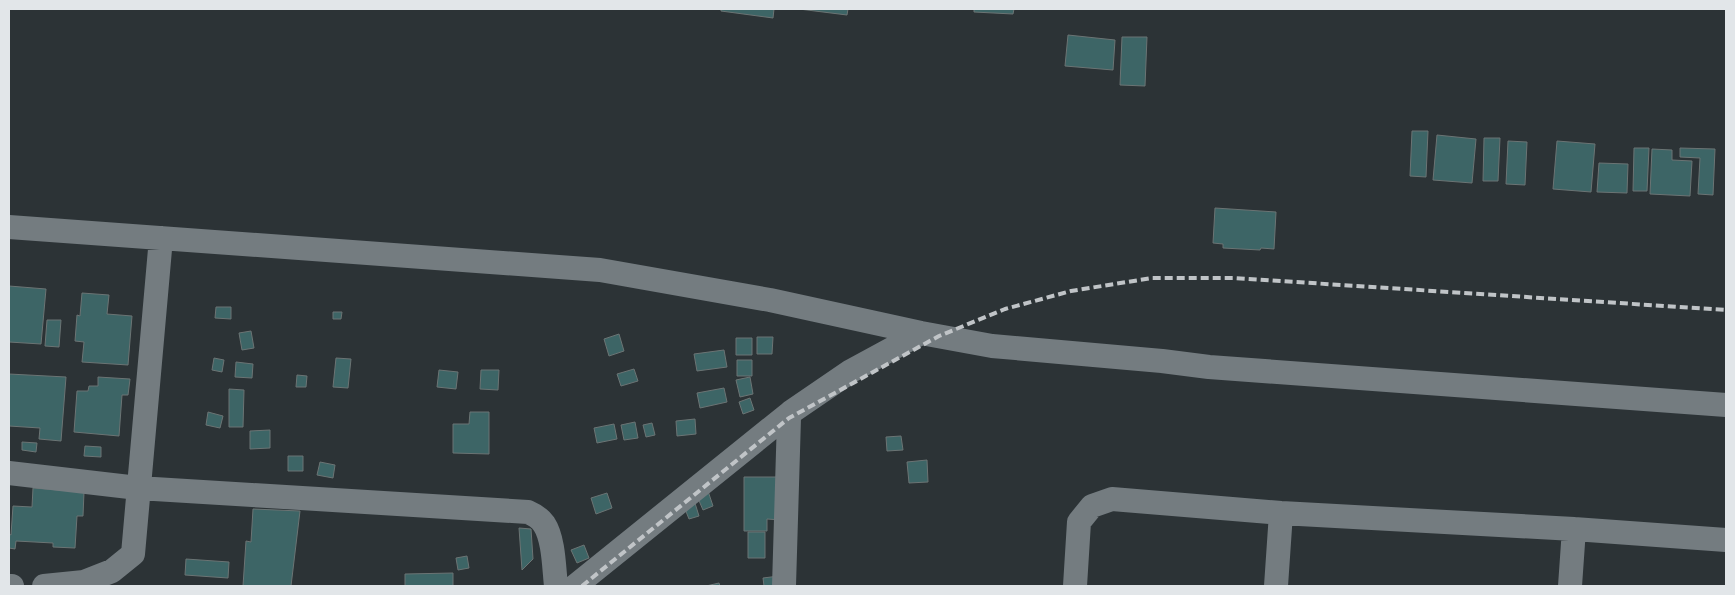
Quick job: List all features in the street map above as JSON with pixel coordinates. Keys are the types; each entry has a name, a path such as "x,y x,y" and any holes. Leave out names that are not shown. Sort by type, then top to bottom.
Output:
{"street":[{"path":"9,228 600,270 770,300 992,346 1209,367 1726,405"},
{"path":"44,586 83,584 112,570 133,554 161,238"},
{"path":"575,586 791,412 851,370 922,333"},
{"path":"784,586 788,418 791,412"},
{"path":"9,473 138,488 528,512 538,517 544,523 549,533 556,586"},
{"path":"1075,586 1079,522 1092,506 1112,499 1280,514 1574,529 1726,540"},
{"path":"1276,586 1280,514"},
{"path":"1570,586 1574,529"}],"building":[{"path":"721,9 774,9 773,18 721,11"},
{"path":"799,9 848,9 847,15"},
{"path":"974,9 1014,9 1013,14 974,12"},
{"path":"1068,35 1115,40 1113,70 1065,66"},
{"path":"1122,37 1147,37 1145,86 1120,85"},
{"path":"1412,131 1428,131 1426,177 1410,176"},
{"path":"1437,135 1476,139 1472,183 1433,180"},
{"path":"1484,138 1500,138 1498,181 1483,181"},
{"path":"1508,141 1527,142 1525,185 1506,184"},
{"path":"1557,141 1595,144 1591,192 1553,189"},
{"path":"1634,148 1649,148 1647,191 1633,191"},
{"path":"1680,148 1715,149 1713,195 1698,194 1700,158 1680,157"},
{"path":"1652,149 1672,150 1672,160 1692,161 1690,196 1650,194"},
{"path":"1599,163 1628,164 1627,193 1597,192"},
{"path":"1215,208 1276,212 1274,249 1223,248 1223,244 1213,243"},
{"path":"9,286 46,289 41,344 9,342"},
{"path":"82,293 109,295 107,314 132,316 128,365 82,362 84,342 75,341 77,315 80,316"},
{"path":"216,307 231,307 231,319 215,318"},
{"path":"333,312 342,312 341,319 333,319"},
{"path":"47,320 61,320 59,347 45,346"},
{"path":"251,331 254,348 242,350 239,333"},
{"path":"619,334 624,351 609,356 604,339"},
{"path":"757,337 773,337 772,354 757,354"},
{"path":"736,338 752,338 752,355 736,355"},
{"path":"724,350 727,367 697,371 694,354"},
{"path":"214,358 224,360 222,372 212,370"},
{"path":"336,358 351,359 348,388 333,387"},
{"path":"737,360 752,360 752,376 737,376"},
{"path":"236,362 253,364 252,378 235,377"},
{"path":"634,369 638,381 621,386 617,374"},
{"path":"439,370 458,372 456,389 437,387"},
{"path":"481,370 499,370 498,390 480,389"},
{"path":"9,374 66,377 61,441 39,439 40,428 9,426"},
{"path":"297,375 307,376 306,387 296,387"},
{"path":"98,377 130,379 128,395 122,395 119,436 74,432 77,391 88,391 89,386 98,386"},
{"path":"750,377 753,394 740,397 736,380"},
{"path":"724,388 727,402 700,408 697,393"},
{"path":"229,389 244,390 243,427 229,427"},
{"path":"750,398 754,410 743,414 739,402"},
{"path":"208,412 223,416 220,428 206,425"},
{"path":"470,412 489,412 489,454 453,453 453,424 469,424"},
{"path":"695,419 696,434 677,436 676,421"},
{"path":"635,422 638,438 624,440 621,425"},
{"path":"652,423 655,435 646,437 643,425"},
{"path":"614,424 617,439 597,443 594,428"},
{"path":"270,430 270,448 250,449 250,431"},
{"path":"901,436 903,450 887,451 886,437"},
{"path":"22,442 37,443 36,452 22,450"},
{"path":"85,446 101,447 101,457 84,456"},
{"path":"288,456 303,456 303,471 288,471"},
{"path":"927,460 928,482 909,483 907,462"},
{"path":"320,462 335,465 333,478 317,475"},
{"path":"744,477 782,477 781,520 767,519 767,531 744,531"},
{"path":"33,488 84,492 83,516 77,516 75,548 53,547 53,543 16,541 15,549 9,548 13,506 32,507"},
{"path":"708,491 713,506 703,510 697,496"},
{"path":"607,493 612,508 596,514 591,498"},
{"path":"694,500 699,516 689,519 683,504"},
{"path":"253,509 300,511 291,586 243,586 246,541 251,542"},
{"path":"519,528 531,529 533,559 522,570"},
{"path":"748,532 765,532 765,558 748,558"},
{"path":"584,545 589,558 577,563 571,550"},
{"path":"467,556 469,568 458,570 456,558"},
{"path":"186,559 229,562 228,578 185,575"},
{"path":"453,573 453,586 405,586 405,574"},
{"path":"779,576 780,586 764,586 763,578"},
{"path":"719,583 720,586 706,586"}],"railway":[{"path":"582,586 789,418 939,336 1005,309 1071,291 1152,278 1234,278 1726,310"}]}
